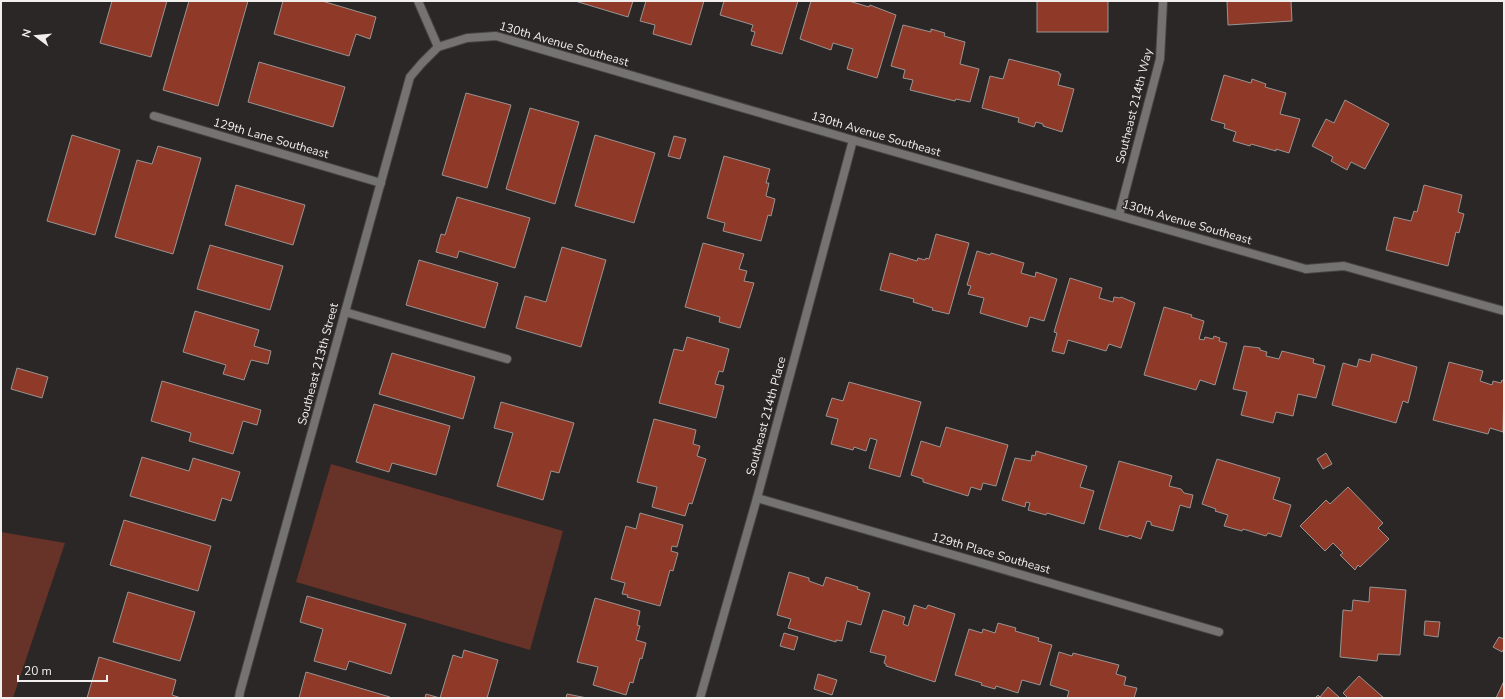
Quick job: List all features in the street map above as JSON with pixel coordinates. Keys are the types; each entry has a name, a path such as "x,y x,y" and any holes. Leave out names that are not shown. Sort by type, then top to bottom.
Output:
{"street":[{"path":"418,1 438,47"},
{"name":"Southeast 214th Way","path":"1119,215 1160,59 1164,1"},
{"name":"130th Avenue Southeast","path":"438,47 467,38 496,36 853,140 1306,269 1344,266 1504,311"},
{"name":"Southeast 213th Street","path":"239,698 410,77 438,47"},
{"name":"129th Lane Southeast","path":"154,116 381,182"},
{"name":"Southeast 214th Place","path":"700,698 757,498 853,140"},
{"path":"345,312 507,359"},
{"name":"129th Place Southeast","path":"757,498 1218,632"}],"shaded area":[{"path":"331,464 563,531 530,650 296,582"},
{"path":"1,532 65,543 13,698 1,698"}],"building":[{"path":"112,1 167,1 151,57 100,43"},
{"path":"189,1 248,1 218,106 163,90"},
{"path":"283,1 322,1 376,17 370,39 356,34 349,56 274,34"},
{"path":"575,1 633,1 628,17"},
{"path":"646,1 704,1 691,45 653,34 655,25 640,21"},
{"path":"724,1 798,1 782,54 751,45 755,32 751,31 753,25 720,15"},
{"path":"811,1 849,1 869,7 870,5 896,15 877,78 847,69 853,49 833,43 831,50 800,39"},
{"path":"1037,1 1108,1 1108,32 1037,32"},
{"path":"1227,1 1291,1 1292,21 1228,25"},
{"path":"903,25 931,32 931,29 945,33 944,36 965,42 960,64 979,69 970,102 956,99 955,101 910,90 913,80 903,78 905,70 891,66"},
{"path":"1009,59 1059,72 1059,74 1061,74 1058,85 1074,89 1062,132 1043,126 1043,124 1036,122 1034,127 1018,122 1019,118 982,108 990,76 1003,79"},
{"path":"259,62 345,87 333,127 248,102"},
{"path":"1224,75 1251,83 1252,79 1266,84 1265,87 1286,93 1280,114 1300,119 1289,153 1251,144 1250,146 1233,141 1236,132 1224,128 1225,124 1211,120"},
{"path":"466,93 511,105 487,188 442,175"},
{"path":"1345,100 1389,124 1365,169 1351,162 1347,170 1331,161 1333,157 1312,146 1326,119 1334,123"},
{"path":"530,108 579,122 555,204 506,189"},
{"path":"72,135 120,150 95,235 47,221"},
{"path":"595,135 655,153 634,223 575,206"},
{"path":"674,136 686,139 680,159 668,156"},
{"path":"158,146 201,158 173,254 115,237 137,160 152,164"},
{"path":"724,156 770,169 766,183 769,183 766,196 775,199 771,216 768,215 761,241 723,231 725,223 707,218"},
{"path":"236,185 305,205 293,245 225,225"},
{"path":"1424,185 1462,195 1458,212 1464,214 1459,233 1456,232 1448,266 1386,250 1394,217 1411,221 1414,211 1417,212"},
{"path":"457,197 530,218 515,268 459,251 457,258 436,252 441,234 445,235"},
{"path":"936,234 969,243 949,314 932,310 933,308 913,302 914,299 880,290 890,253 917,261 918,258 925,260 926,258 929,259"},
{"path":"703,243 744,254 739,269 747,271 744,281 754,283 740,328 719,322 720,317 685,307"},
{"path":"210,245 283,266 270,310 197,289"},
{"path":"562,247 606,260 581,347 516,328 525,296 546,302"},
{"path":"977,251 990,255 991,253 1024,263 1021,273 1035,277 1036,272 1057,279 1044,321 1030,317 1027,327 980,313 984,298 968,294 971,286 967,285"},
{"path":"419,260 498,283 485,328 406,305"},
{"path":"1070,278 1102,288 1099,298 1113,302 1114,297 1121,297 1135,303 1121,348 1109,344 1106,351 1068,340 1064,354 1052,351 1057,333 1054,332"},
{"path":"1164,307 1192,315 1191,317 1204,321 1199,339 1204,340 1205,337 1213,339 1214,336 1220,338 1219,341 1227,343 1215,385 1200,380 1196,390 1144,375"},
{"path":"195,311 259,330 254,346 271,351 268,364 251,360 244,380 223,374 226,365 183,352"},
{"path":"687,337 729,349 723,372 719,371 715,384 724,386 716,418 659,403 674,349 683,351"},
{"path":"1244,346 1260,348 1260,350 1267,352 1266,356 1279,359 1282,351 1314,359 1313,363 1325,366 1316,398 1298,394 1293,416 1276,412 1273,423 1241,415 1247,392 1233,389"},
{"path":"392,353 475,377 463,419 379,394"},
{"path":"1372,354 1417,367 1408,403 1403,401 1396,423 1332,405 1343,363 1357,367 1359,359 1370,362"},
{"path":"1449,362 1483,371 1480,381 1492,385 1493,381 1501,383 1502,380 1504,381 1503,432 1490,428 1488,434 1433,420"},
{"path":"17,368 48,377 42,398 11,389"},
{"path":"162,381 261,410 257,425 243,421 233,454 189,441 191,433 151,421"},
{"path":"849,382 921,402 900,477 869,468 877,440 870,438 866,451 854,447 853,450 831,444 838,419 826,416 832,398 843,401"},
{"path":"501,402 574,423 559,473 551,471 543,500 497,486 513,433 494,428"},
{"path":"374,404 450,426 436,475 392,463 389,472 356,462"},
{"path":"654,419 696,430 693,444 700,446 697,456 706,459 692,504 689,503 685,516 652,507 657,487 637,482"},
{"path":"946,427 1008,445 996,486 983,483 981,490 971,487 968,496 923,482 923,479 911,475 921,441 940,447"},
{"path":"1036,451 1087,466 1080,487 1094,491 1084,524 1047,513 1046,515 1028,510 1030,503 1026,502 1025,507 1002,500 1015,458 1031,461 1032,455 1035,456"},
{"path":"1326,453 1332,464 1323,469 1317,459"},
{"path":"142,457 189,471 193,458 240,472 231,501 222,498 215,521 130,496"},
{"path":"1217,459 1280,478 1273,499 1291,505 1281,537 1268,533 1266,536 1243,529 1242,531 1224,526 1228,515 1215,511 1216,509 1202,504"},
{"path":"1119,461 1172,476 1169,486 1181,489 1184,493 1193,495 1190,508 1180,505 1173,531 1151,525 1151,522 1147,521 1141,539 1099,529"},
{"path":"1348,487 1383,523 1378,528 1389,539 1360,567 1358,565 1355,570 1340,555 1343,553 1333,543 1325,551 1300,526 1326,500 1330,504"},
{"path":"640,513 683,525 677,547 672,546 671,551 678,553 673,571 670,570 660,606 627,597 628,595 622,594 625,583 611,579 626,526 636,529"},
{"path":"124,520 211,546 198,591 110,565"},
{"path":"789,572 809,578 809,581 823,586 826,577 858,587 857,589 870,593 861,625 847,621 842,641 836,640 836,642 788,628 791,619 777,615"},
{"path":"1370,587 1406,590 1400,655 1378,654 1377,661 1340,657 1343,610 1352,611 1353,600 1369,602"},
{"path":"128,592 195,612 180,661 113,642"},
{"path":"307,596 406,624 391,674 349,661 346,670 314,661 323,629 300,622"},
{"path":"595,598 640,611 637,625 640,626 636,640 646,643 633,683 630,682 626,695 593,685 598,667 577,662"},
{"path":"914,605 926,609 928,605 955,614 935,682 886,666 884,663 886,656 870,652 883,610 905,617 903,624 908,626"},
{"path":"1425,621 1440,622 1438,637 1424,635"},
{"path":"998,623 1016,628 1015,631 1039,638 1038,641 1052,645 1040,685 1022,680 1018,693 996,686 995,689 981,685 982,683 955,675 969,629 982,633 983,629 995,633"},
{"path":"784,633 798,637 794,650 780,646"},
{"path":"1499,637 1504,639 1504,648 1502,652 1493,647"},
{"path":"464,650 498,660 487,698 440,698 453,655 462,658"},
{"path":"1059,652 1072,656 1073,653 1119,665 1116,674 1126,677 1124,685 1137,688 1134,698 1067,698 1069,691 1050,685"},
{"path":"99,657 176,680 172,695 181,698 87,698"},
{"path":"306,672 390,697 390,698 299,698"},
{"path":"818,674 837,680 832,695 814,689"},
{"path":"1359,676 1384,698 1348,698 1343,693"},
{"path":"1504,681 1504,698 1496,698"},
{"path":"1328,687 1340,698 1315,698 1318,695 1320,697"},
{"path":"426,694 440,698 425,698"},
{"path":"567,694 587,698 566,698"}]}
